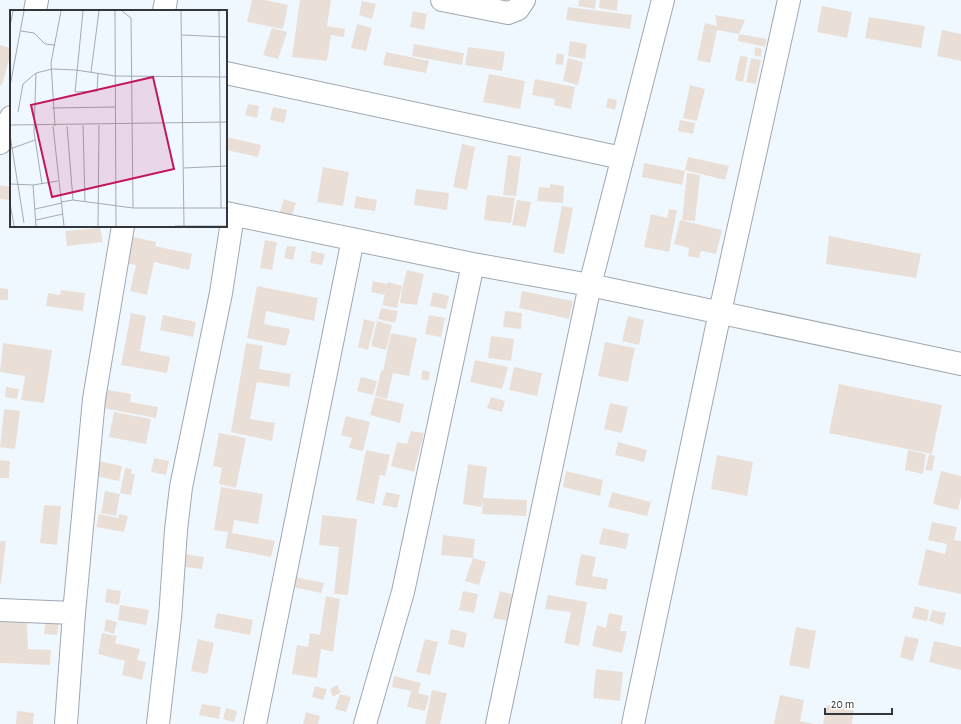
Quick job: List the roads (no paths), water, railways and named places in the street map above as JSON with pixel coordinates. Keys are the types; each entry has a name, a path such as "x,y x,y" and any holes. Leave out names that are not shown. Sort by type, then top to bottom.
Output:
{"street":[{"path":"35,10 37,0"},
{"path":"164,10 166,0"},
{"path":"442,0 508,13 518,9 524,0"},
{"path":"497,724 590,285 662,0"},
{"path":"633,724 720,312 789,0"},
{"path":"227,73 622,158"},
{"path":"0,143 10,119"},
{"path":"0,152 10,155"},
{"path":"158,724 170,618 176,530 181,487 219,301 230,214 473,264 590,285 961,364"},
{"path":"66,724 74,613 94,399 123,227"},
{"path":"255,724 353,239"},
{"path":"365,724 403,592 473,264"},
{"path":"0,610 74,613"}]}
